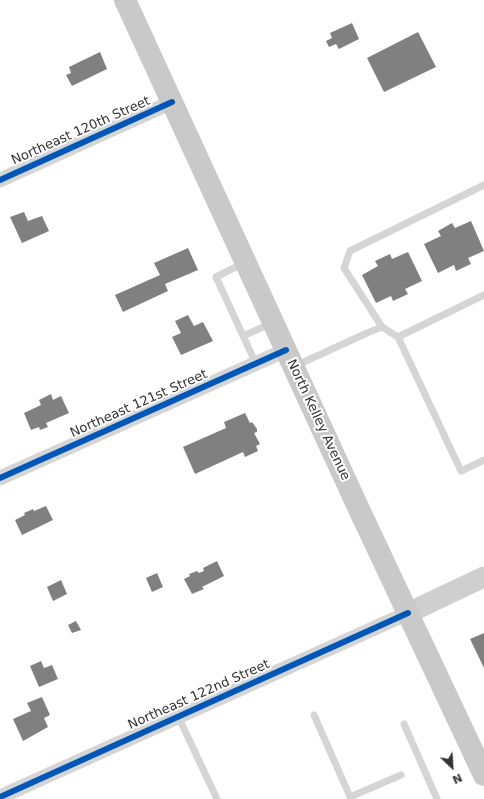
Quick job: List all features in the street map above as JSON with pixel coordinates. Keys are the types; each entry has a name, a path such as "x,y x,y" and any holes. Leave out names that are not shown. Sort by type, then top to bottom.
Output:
{"main road":[{"name":"North Kelley Avenue","path":"124,0 484,774"},
{"name":"Northeast 122nd Street","path":"408,613 484,577"}],"street":[{"name":"Northeast 120th Street","path":"0,180 172,102"},
{"name":"Northeast 121st Street","path":"0,478 256,364 290,358"},
{"name":"Northeast 122nd Street","path":"0,797 408,613"}],"lane":[{"path":"484,185 350,251 344,268 382,328 398,337 461,471 484,460"},
{"path":"246,262 216,277 256,364"},
{"path":"398,337 484,295"},
{"path":"243,336 274,323"},
{"path":"290,358 382,328"},
{"path":"314,715 351,798 401,775"},
{"path":"178,716 217,799"},
{"path":"404,724 437,799"}],"building":[{"path":"352,23 359,39 339,49 336,44 329,47 326,41 332,38 330,33"},
{"path":"418,32 436,67 384,92 367,58"},
{"path":"100,52 107,69 72,86 66,75 71,73 69,67"},
{"path":"24,212 28,221 42,216 49,231 22,243 10,217"},
{"path":"471,221 484,251 468,258 471,264 456,271 454,265 438,273 424,244 441,236 438,231 452,223 455,228"},
{"path":"188,248 198,270 165,284 168,291 123,312 115,295 160,275 154,263"},
{"path":"408,252 422,281 405,289 408,294 393,301 391,296 376,303 362,275 378,266 375,261 390,254 392,259"},
{"path":"188,315 194,326 203,322 213,341 181,355 172,337 181,333 175,321"},
{"path":"51,394 53,400 61,396 69,413 46,423 48,427 40,430 39,427 31,430 24,413 41,405 39,400"},
{"path":"245,413 250,423 252,422 257,429 257,432 254,433 260,444 256,446 258,451 245,457 243,452 195,474 183,447 226,428 224,422"},
{"path":"46,506 53,520 22,535 15,520 25,515 24,513"},
{"path":"217,561 224,576 202,587 204,589 192,594 184,579 190,576 189,574 197,571 199,573 204,571 203,568"},
{"path":"157,573 163,587 152,592 146,578"},
{"path":"61,580 67,594 53,601 47,587"},
{"path":"76,621 81,630 72,633 68,625"},
{"path":"484,633 484,668 470,639"},
{"path":"41,661 44,668 52,665 58,679 39,687 30,666"},
{"path":"42,697 50,715 44,718 48,727 23,741 13,719 31,711 27,703"}],"cycle path":[{"path":"0,180 172,102"},
{"path":"0,478 286,350"},
{"path":"0,797 408,613"}]}
